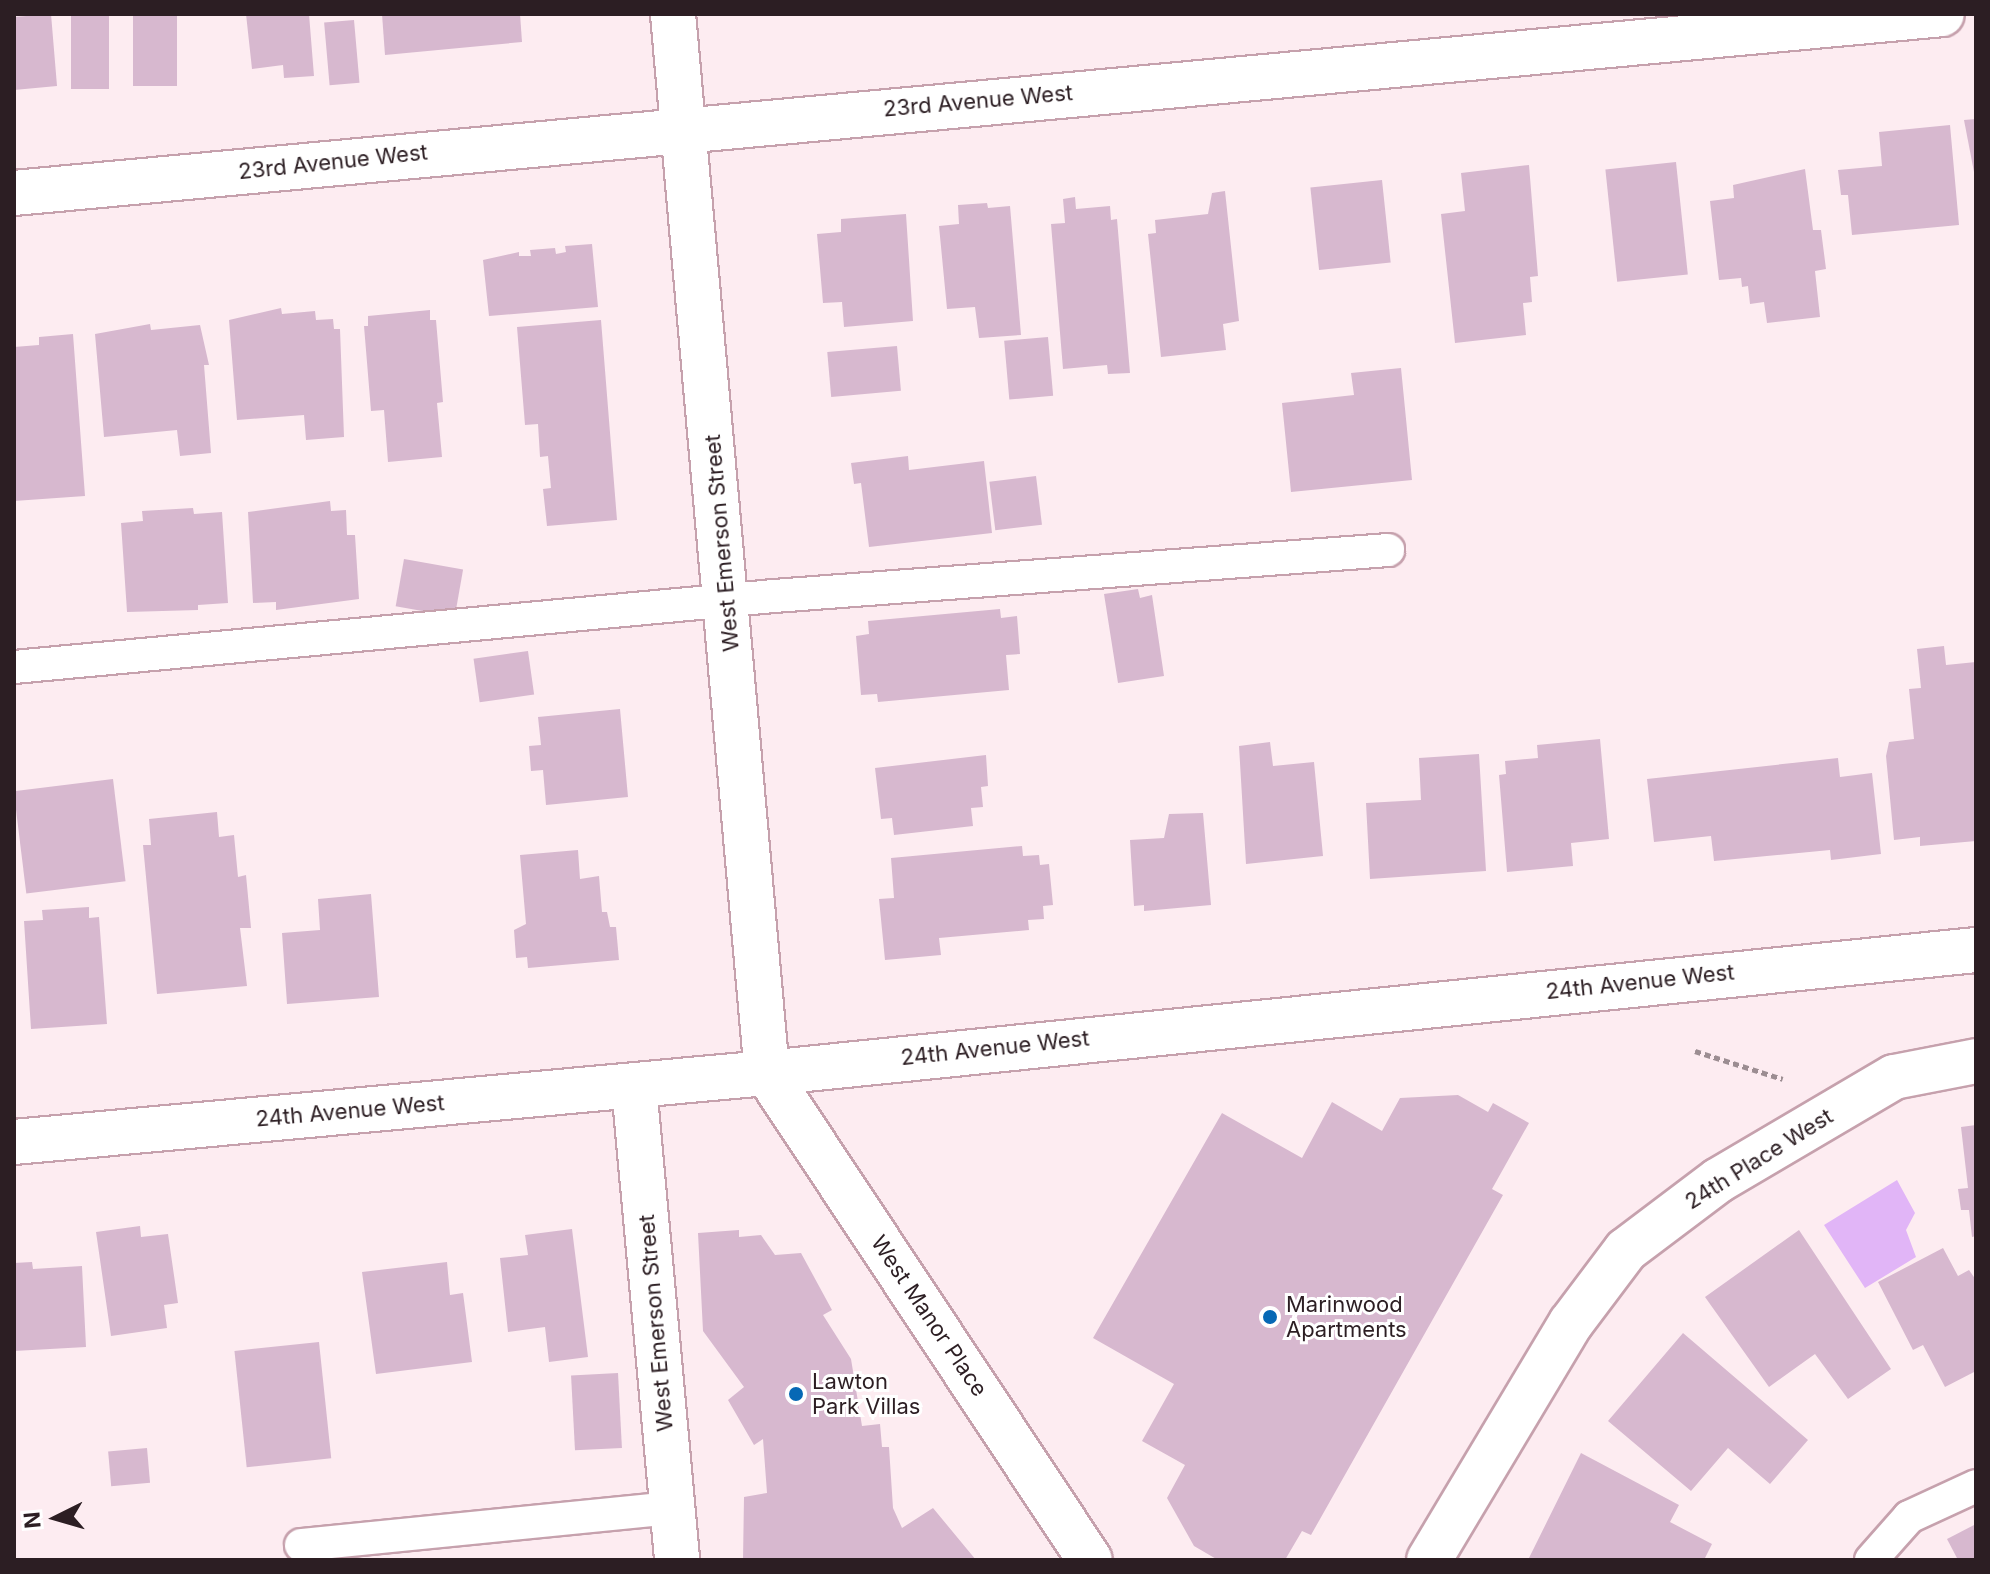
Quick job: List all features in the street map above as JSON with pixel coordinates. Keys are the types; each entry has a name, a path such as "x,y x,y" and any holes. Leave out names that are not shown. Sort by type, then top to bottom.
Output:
{"street":[{"name":"West Emerson Street","path":"673,14 728,600 767,1073"},
{"name":"23rd Avenue West","path":"14,193 683,128 1942,14"},
{"name":"24th Avenue West","path":"14,1142 767,1073 1976,950"},
{"name":"24th Place West","path":"1429,1560 1571,1323 1626,1250 1719,1180 1894,1077 1976,1061"},
{"name":"West Manor Place","path":"767,1073 1090,1560"},
{"name":"West Emerson Street","path":"634,1086 677,1560"}],"lane":[{"path":"14,667 728,600 1388,550"},
{"path":"1871,1560 1909,1517 1976,1486"},
{"path":"301,1545 673,1508"}],"path":[{"path":"1695,1051 1792,1082"}],"shaded area":[{"path":"1897,1180 1915,1213 1906,1230 1916,1257 1865,1288 1824,1225"}],"building":[{"path":"51,14 57,86 14,90 14,17"},
{"path":"71,14 109,14 109,89 71,89"},
{"path":"133,14 177,14 177,86 133,86"},
{"path":"246,14 309,14 314,76 284,78 283,65 252,69"},
{"path":"382,14 520,14 522,42 385,55"},
{"path":"354,20 359,83 330,85 324,23"},
{"path":"1976,119 1976,172 1974,172 1964,120"},
{"path":"1950,125 1959,225 1852,235 1848,195 1841,195 1838,170 1882,166 1879,132"},
{"path":"1676,162 1688,274 1617,282 1605,169"},
{"path":"1529,165 1538,276 1530,277 1532,302 1523,303 1526,335 1455,343 1441,214 1465,211 1461,173"},
{"path":"1805,169 1813,230 1821,230 1826,269 1815,271 1820,317 1767,323 1764,302 1750,304 1748,286 1742,287 1741,278 1719,280 1710,201 1734,198 1733,185"},
{"path":"1382,180 1391,263 1319,270 1310,188"},
{"path":"1225,191 1239,321 1223,324 1226,350 1161,357 1148,234 1156,233 1155,220 1208,214 1212,193"},
{"path":"1075,197 1076,209 1110,206 1111,220 1117,219 1130,373 1108,374 1107,365 1063,369 1051,224 1065,223 1063,199"},
{"path":"987,203 988,208 1010,206 1021,335 979,338 975,307 947,309 939,226 959,224 958,205"},
{"path":"906,214 913,321 844,327 842,302 823,303 817,234 841,232 841,219"},
{"path":"592,244 598,307 489,316 483,260 519,252 519,256 531,256 530,250 555,248 556,254 566,252 565,246"},
{"path":"281,308 282,314 315,311 316,320 333,319 334,329 340,329 344,437 306,440 304,415 237,420 229,320"},
{"path":"430,310 430,320 436,320 443,402 437,403 442,457 388,462 384,410 371,411 364,326 368,326 368,316"},
{"path":"601,320 617,520 547,526 543,489 551,488 548,456 540,457 538,424 525,425 517,327"},
{"path":"150,324 151,330 200,325 209,365 204,365 211,453 180,456 177,430 104,437 95,334"},
{"path":"73,334 85,496 14,501 14,347 39,345 39,337"},
{"path":"1048,337 1053,396 1009,400 1004,341"},
{"path":"897,346 901,391 831,397 827,352"},
{"path":"1401,368 1412,480 1291,492 1282,403 1354,395 1351,373"},
{"path":"908,456 909,470 984,461 992,533 869,547 861,483 854,484 851,463"},
{"path":"1036,476 1042,525 995,530 989,482"},
{"path":"330,501 331,511 346,510 347,535 355,535 359,599 276,610 276,602 253,603 248,512"},
{"path":"193,508 194,514 222,512 228,603 198,605 198,610 127,612 121,523 143,521 142,511"},
{"path":"404,559 463,569 455,617 396,606"},
{"path":"1138,589 1140,598 1152,595 1164,676 1118,683 1104,594"},
{"path":"1000,609 1001,618 1017,616 1020,654 1006,655 1009,690 878,702 877,694 861,695 856,636 869,634 868,621"},
{"path":"1944,646 1946,665 1976,662 1976,841 1920,846 1920,837 1894,840 1886,756 1889,742 1914,739 1909,689 1921,688 1917,649"},
{"path":"528,651 534,695 480,702 474,659"},
{"path":"620,709 628,797 546,805 543,770 531,771 529,746 541,745 538,717"},
{"path":"1600,739 1609,839 1571,843 1573,866 1507,872 1499,775 1506,774 1505,761 1538,758 1537,745"},
{"path":"1270,742 1273,766 1314,762 1323,856 1246,864 1239,746"},
{"path":"1479,754 1486,871 1370,879 1366,803 1421,800 1419,758"},
{"path":"986,755 988,786 981,787 983,807 971,808 973,826 894,835 892,818 881,819 875,768"},
{"path":"1838,758 1840,777 1872,773 1881,854 1831,860 1830,850 1714,861 1711,836 1654,842 1647,779"},
{"path":"113,779 126,881 26,893 14,791"},
{"path":"217,812 219,837 234,835 238,877 246,875 251,928 240,928 247,986 157,994 143,845 151,845 149,819"},
{"path":"1203,813 1211,905 1144,911 1144,905 1134,906 1130,840 1164,838 1169,814"},
{"path":"1022,846 1023,856 1039,855 1040,865 1049,864 1053,905 1043,906 1044,919 1028,920 1029,930 939,938 941,955 885,960 879,899 894,898 891,858"},
{"path":"578,850 580,879 599,876 602,912 607,912 610,927 616,927 619,960 528,968 527,957 516,958 514,930 526,924 520,855"},
{"path":"371,894 379,997 287,1004 282,933 320,930 318,899"},
{"path":"89,907 89,918 99,917 107,1024 31,1029 24,921 43,920 42,910"},
{"name":"Marinwood Apartments","path":"1458,1095 1488,1112 1493,1103 1529,1123 1492,1189 1503,1195 1311,1535 1302,1531 1285,1560 1218,1560 1194,1546 1167,1498 1185,1465 1142,1441 1174,1384 1093,1338 1222,1113 1302,1158 1332,1102 1382,1131 1400,1098"},
{"path":"1976,1125 1976,1236 1972,1237 1969,1210 1961,1210 1958,1189 1968,1188 1961,1127"},
{"path":"140,1226 141,1237 168,1234 178,1303 164,1305 167,1328 111,1336 96,1232"},
{"path":"572,1229 588,1357 549,1362 545,1327 508,1332 500,1258 528,1255 525,1235"},
{"name":"Lawton Park Villas","path":"739,1230 739,1237 761,1235 775,1255 801,1253 832,1310 823,1315 851,1359 862,1426 880,1424 882,1447 889,1447 893,1508 902,1528 933,1508 976,1560 743,1560 744,1497 767,1493 763,1439 754,1445 728,1400 744,1387 703,1331 698,1233"},
{"path":"1799,1230 1891,1369 1848,1399 1815,1354 1769,1387 1705,1297"},
{"path":"1943,1248 1958,1276 1969,1270 1976,1280 1976,1371 1945,1387 1923,1345 1913,1350 1878,1282"},
{"path":"32,1262 33,1269 82,1266 86,1347 14,1351 14,1263"},
{"path":"447,1262 450,1295 463,1293 472,1362 376,1374 362,1272"},
{"path":"1683,1333 1808,1440 1770,1484 1728,1448 1691,1491 1608,1421"},
{"path":"319,1342 331,1458 247,1467 234,1351"},
{"path":"618,1373 622,1448 575,1450 571,1375"},
{"path":"147,1448 150,1483 111,1486 108,1451"},
{"path":"1581,1453 1679,1505 1670,1522 1712,1544 1704,1560 1528,1560"},
{"path":"1976,1524 1976,1560 1958,1560 1947,1539"}],"place":[{"name":"Marinwood Apartments","path":"1270,1317"},
{"name":"Lawton Park Villas","path":"796,1394"}]}
